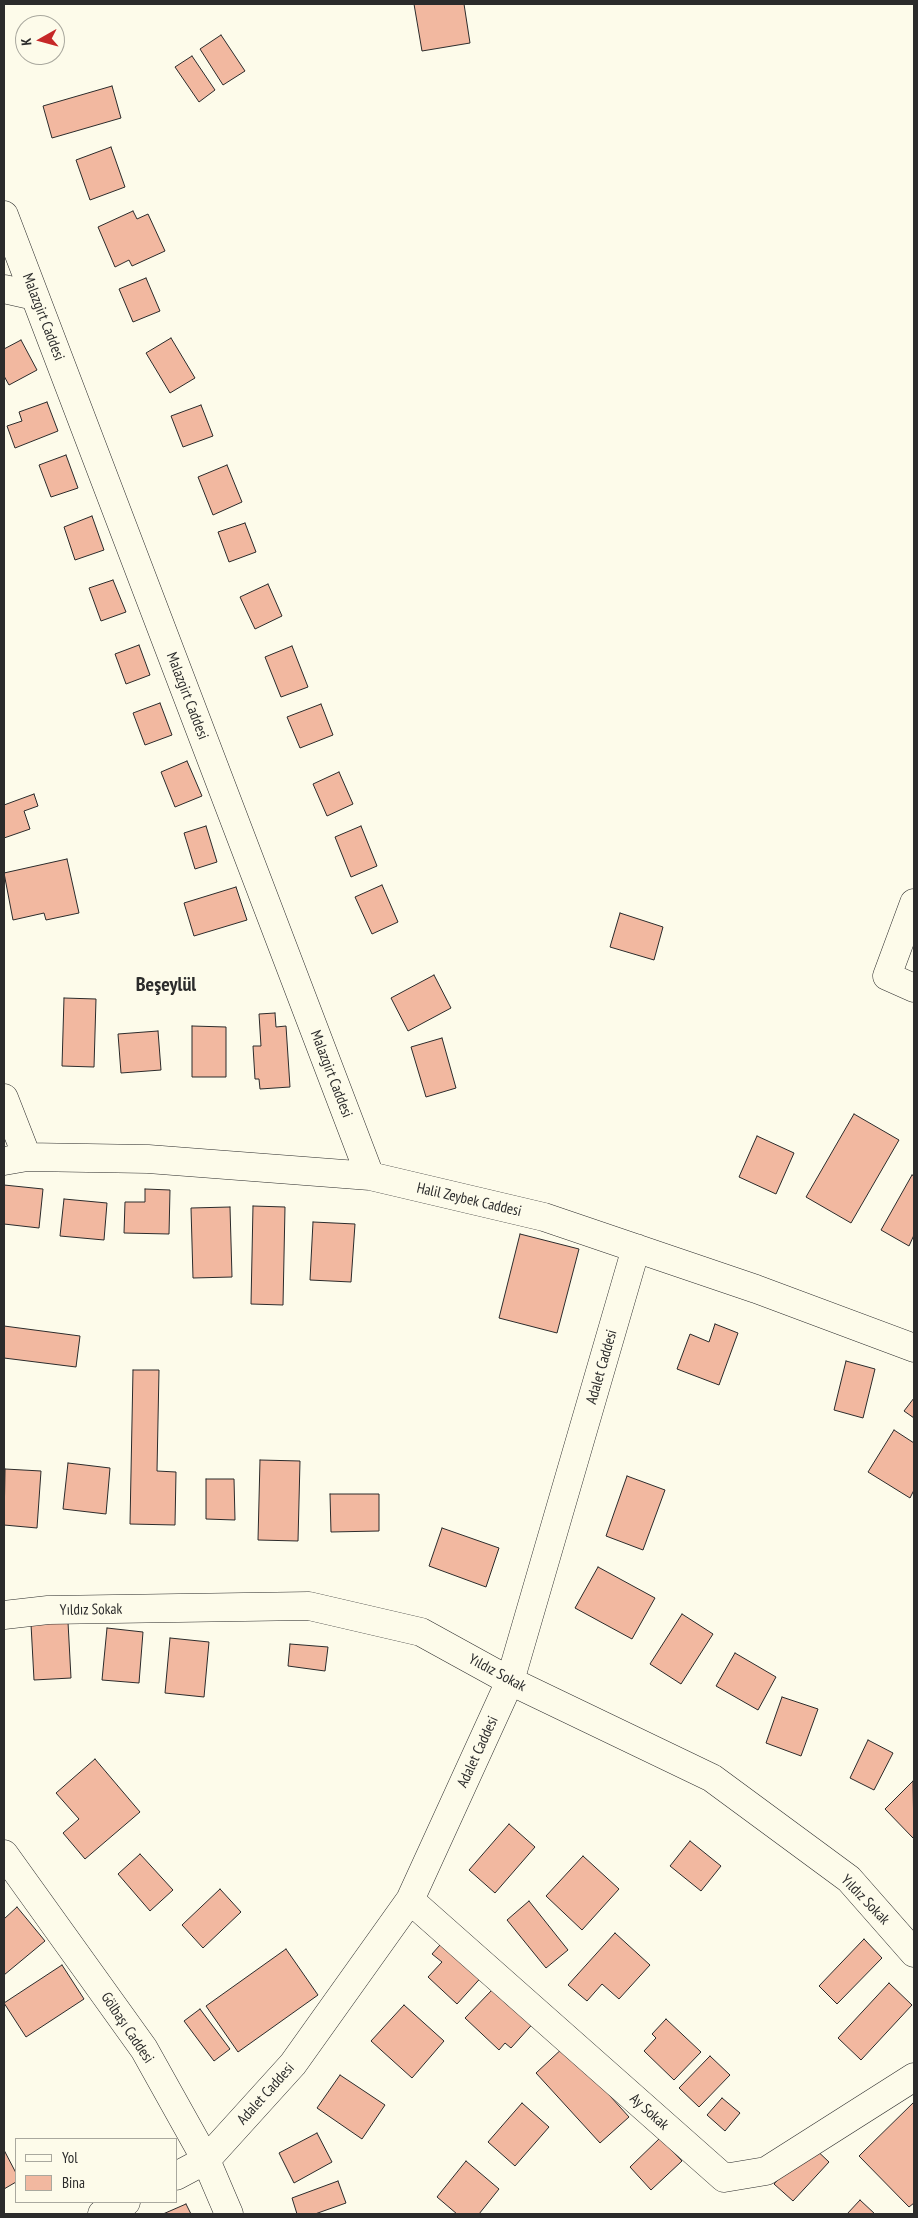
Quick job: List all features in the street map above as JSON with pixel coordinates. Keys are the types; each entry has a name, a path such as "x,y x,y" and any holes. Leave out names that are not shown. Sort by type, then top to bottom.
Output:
{"street":[{"name":"Malazgirt Caddesi","path":"4,215 370,1176"},
{"path":"4,289 35,296"},
{"path":"914,903 887,976 914,988"},
{"path":"4,1098 15,1159"},
{"name":"Halil Zeybek Caddesi","path":"15,1159 148,1159 370,1176 544,1217 756,1289 914,1348"},
{"name":"Adalet Caddesi","path":"178,2175 206,2160 293,2064 410,1900 510,1681 636,1248"},
{"name":"Yıldız Sokak","path":"4,1615 48,1610 309,1606 421,1632 510,1681 712,1778 849,1879 914,1953"},
{"name":"Gölbaşı Caddesi","path":"4,1854 144,2049 206,2160 229,2214"},
{"name":"Ay Sokak","path":"410,1900 724,2178 766,2170 914,2077"},
{"path":"102,2214 124,2203"}],"building":[{"path":"414,4 464,4 470,43 422,51"},
{"path":"221,35 245,71 223,85 200,49"},
{"path":"192,56 215,90 199,102 175,67"},
{"path":"112,86 121,118 52,138 43,106"},
{"path":"111,147 125,187 90,200 76,160"},
{"path":"133,211 137,219 148,214 165,251 132,266 129,260 115,267 98,227"},
{"path":"146,278 160,311 133,322 119,289"},
{"path":"171,338 195,378 170,393 146,353"},
{"path":"21,340 37,370 9,385 4,376 4,349"},
{"path":"47,402 58,431 15,448 7,426 22,421 19,412"},
{"path":"201,405 213,436 183,447 171,416"},
{"path":"66,455 78,488 51,497 39,465"},
{"path":"227,465 242,502 213,515 198,477"},
{"path":"92,516 104,550 75,560 64,527"},
{"path":"245,523 256,552 229,562 218,532"},
{"path":"113,580 126,612 101,621 89,588"},
{"path":"268,584 282,616 255,629 240,597"},
{"path":"139,645 150,675 126,684 115,654"},
{"path":"292,646 308,687 281,697 265,657"},
{"path":"160,703 172,735 145,745 133,713"},
{"path":"321,704 333,735 300,748 287,717"},
{"path":"187,761 202,796 175,807 161,772"},
{"path":"339,772 353,804 327,816 313,784"},
{"path":"34,794 38,806 24,811 30,829 4,838 4,805"},
{"path":"206,826 217,862 195,869 184,833"},
{"path":"361,826 377,866 351,877 335,837"},
{"path":"67,859 79,913 46,920 44,913 13,920 4,873"},
{"path":"382,885 398,922 372,934 355,897"},
{"path":"236,887 247,920 194,936 184,903"},
{"path":"620,913 663,927 654,960 610,947"},
{"path":"434,975 451,1008 408,1031 391,998"},
{"path":"64,998 96,999 94,1067 62,1066"},
{"path":"275,1013 276,1027 286,1026 290,1087 260,1089 259,1079 255,1079 253,1046 261,1046 259,1014"},
{"path":"192,1026 226,1027 226,1077 192,1077"},
{"path":"158,1031 161,1070 121,1073 118,1034"},
{"path":"442,1038 456,1088 426,1097 411,1047"},
{"path":"854,1114 899,1140 851,1223 806,1197"},
{"path":"757,1136 794,1153 776,1194 739,1177"},
{"path":"912,1175 914,1176 914,1235 909,1246 881,1230"},
{"path":"4,1185 43,1189 39,1228 4,1224"},
{"path":"145,1189 170,1190 169,1234 124,1233 125,1202 145,1202"},
{"path":"64,1199 107,1203 104,1240 60,1236"},
{"path":"253,1206 285,1207 283,1305 251,1304"},
{"path":"230,1207 232,1277 193,1278 191,1208"},
{"path":"313,1222 355,1224 351,1282 310,1280"},
{"path":"520,1234 579,1249 557,1333 499,1318"},
{"path":"715,1324 738,1333 719,1385 677,1369 690,1334 709,1342"},
{"path":"4,1326 80,1336 76,1367 4,1358"},
{"path":"846,1361 875,1369 863,1418 834,1410"},
{"path":"133,1370 159,1370 157,1471 176,1472 175,1525 130,1524"},
{"path":"914,1398 914,1418 904,1411"},
{"path":"894,1430 914,1443 914,1490 910,1498 868,1472"},
{"path":"260,1460 300,1461 298,1541 258,1540"},
{"path":"68,1463 110,1468 106,1514 63,1509"},
{"path":"5,1469 41,1471 37,1528 4,1525"},
{"path":"627,1476 665,1490 643,1550 606,1536"},
{"path":"206,1479 234,1479 235,1520 206,1519"},
{"path":"330,1494 379,1494 379,1531 331,1532"},
{"path":"442,1528 499,1548 486,1587 429,1566"},
{"path":"598,1567 655,1598 632,1639 575,1608"},
{"path":"682,1614 713,1634 681,1684 650,1664"},
{"path":"68,1622 71,1678 34,1680 31,1624"},
{"path":"107,1628 143,1632 139,1683 102,1680"},
{"path":"170,1638 209,1642 204,1697 165,1693"},
{"path":"290,1644 328,1647 325,1671 288,1666"},
{"path":"735,1653 776,1677 758,1710 716,1686"},
{"path":"782,1697 818,1709 801,1756 766,1743"},
{"path":"868,1740 893,1753 874,1790 850,1778"},
{"path":"95,1759 140,1812 85,1859 63,1833 79,1819 56,1793"},
{"path":"913,1781 914,1837 913,1838 885,1809"},
{"path":"509,1824 535,1847 495,1893 469,1870"},
{"path":"690,1841 721,1866 701,1891 670,1866"},
{"path":"140,1854 173,1890 150,1911 118,1874"},
{"path":"583,1856 619,1889 582,1930 546,1896"},
{"path":"220,1889 241,1912 203,1948 182,1925"},
{"path":"529,1901 568,1950 546,1968 507,1920"},
{"path":"17,1907 45,1941 4,1975 4,1919"},
{"path":"615,1933 650,1965 619,1999 602,1984 587,2001 568,1985"},
{"path":"447,1937 486,1972 457,2004 428,1977 442,1962 432,1954"},
{"path":"864,1939 882,1958 837,2004 819,1986"},
{"path":"286,1949 318,1995 238,2052 206,2006"},
{"path":"62,1965 84,1999 26,2037 4,2003"},
{"path":"889,1983 912,2005 861,2060 838,2038"},
{"path":"492,1990 511,2008 517,2001 537,2019 511,2048 505,2043 499,2050 465,2018"},
{"path":"404,2005 444,2041 412,2078 371,2041"},
{"path":"200,2009 230,2049 214,2061 184,2021"},
{"path":"666,2019 701,2052 674,2080 644,2051 656,2038 652,2034"},
{"path":"565,2046 629,2117 600,2143 536,2073"},
{"path":"710,2056 730,2075 699,2107 679,2088"},
{"path":"340,2075 385,2105 362,2139 317,2108"},
{"path":"722,2098 740,2113 725,2131 707,2115"},
{"path":"914,2102 914,2203 909,2207 859,2156"},
{"path":"522,2103 549,2127 515,2166 488,2142"},
{"path":"317,2133 332,2162 294,2183 279,2153"},
{"path":"660,2138 682,2161 651,2190 630,2167"},
{"path":"810,2144 829,2162 793,2201 774,2184"},
{"path":"4,2150 15,2171 15,2183 4,2189"},
{"path":"466,2161 499,2189 479,2214 457,2214 437,2197"},
{"path":"338,2181 346,2203 315,2214 297,2214 292,2198"},
{"path":"860,2200 875,2214 847,2214"},
{"path":"186,2204 191,2214 163,2214"}],"district":[{"name":"Beşeylül","path":"166,985"}]}
